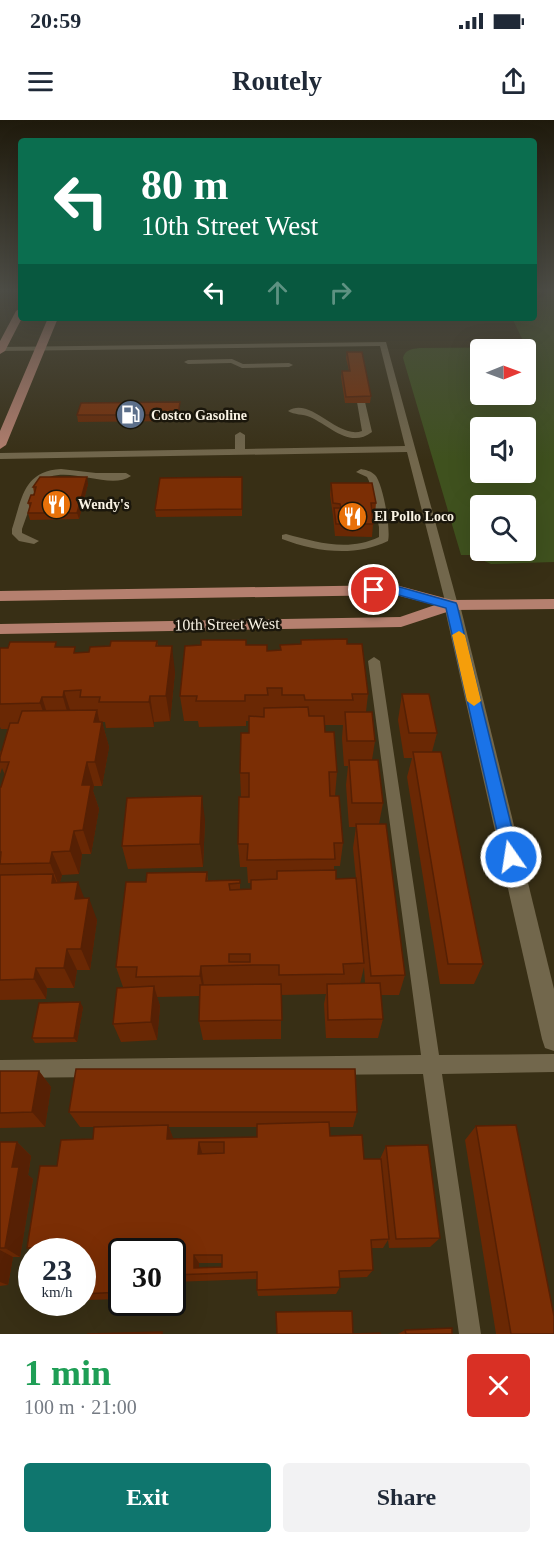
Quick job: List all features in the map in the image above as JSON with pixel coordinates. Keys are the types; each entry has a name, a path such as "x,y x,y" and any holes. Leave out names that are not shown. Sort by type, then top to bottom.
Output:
{"main road":[{"path":"0,445 39,349"},
{"name":"10th Street West","path":"0,596 396,590 452,605 554,604"},
{"name":"10th Street West","path":"0,629 401,622 452,605"}],"street":[{"path":"452,605 554,1040"}],"lane":[{"path":"1,350 362,347"},
{"path":"384,347 452,605"},
{"path":"188,362 232,361 242,366 289,365"},
{"path":"292,411 310,413 343,434 359,436 367,432 361,402"},
{"path":"240,435 240,451"},
{"path":"0,456 411,449"},
{"path":"34,541 23,539 17,534 16,529 38,477 44,473 58,472 76,472 94,476 126,476"},
{"path":"286,537 301,544 317,547 374,545 384,539 384,527 374,481 370,475 361,472"},
{"path":"374,661 470,1334"},
{"path":"0,1069 554,1063"}],"green space":[{"path":"536,347 554,347 554,562 491,564 484,561 536,561 536,495 470,495 470,555 461,555 403,358 409,350 470,348 470,405 536,405"}],"building":[{"path":"347,352 362,352 371,396 346,397 342,371 350,371"},
{"path":"180,402 178,415 77,415 81,403"},
{"name":"Wendy's","path":"40,477 87,477 77,513 28,513 31,503 28,503 36,487 33,487"},
{"path":"242,477 242,509 155,510 160,478"},
{"name":"El Pollo Loco","path":"331,483 372,483 376,503 371,503 373,524 336,524 334,508 341,508 340,504 333,503"},
{"path":"347,639 347,644 362,644 368,694 352,694 353,700 305,700 304,695 282,695 282,688 267,688 268,695 245,695 245,701 196,701 197,696 180,696 185,646 201,645 201,640 246,640 246,645 267,645 267,651 281,650 280,645 301,644 301,640"},
{"path":"111,641 157,641 156,646 172,646 166,696 150,696 149,702 99,702 100,697 80,697 81,690 64,691 63,697 42,697 40,703 0,704 0,648 8,648 10,642 56,642 55,647 75,647 74,653 89,652 90,647 110,646"},
{"path":"402,694 429,694 437,733 409,733"},
{"path":"308,707 309,716 324,716 325,732 334,732 337,772 329,772 330,796 339,796 343,843 334,843 335,859 247,860 248,844 238,844 239,797 249,797 249,773 240,773 241,733 249,733 249,716 264,717 264,708"},
{"path":"97,710 94,722 102,722 95,762 87,762 82,785 91,785 83,830 74,831 70,851 52,852 50,863 0,864 0,787 9,762 0,762 0,757 10,723 18,723 22,711"},
{"path":"345,712 372,712 375,741 347,741"},
{"path":"413,752 441,752 483,964 448,964"},
{"path":"349,760 378,760 383,803 352,803"},
{"path":"202,796 200,844 122,846 127,798"},
{"path":"356,824 386,824 405,975 371,976"},
{"path":"336,870 336,879 356,878 364,963 343,964 344,974 279,975 279,965 253,965 201,966 200,976 136,977 137,967 116,967 126,882 146,882 147,873 207,872 206,881 240,880 240,883 229,884 230,890 251,889 251,880 277,879 277,871","holes":["229,954 250,954 250,962 229,962"]},
{"path":"53,874 52,883 78,882 75,899 89,898 81,949 67,949 64,968 36,968 34,979 0,980 0,875"},
{"path":"380,983 383,1019 328,1020 327,984"},
{"path":"281,984 282,1020 199,1021 200,985"},
{"path":"154,986 151,1022 113,1024 117,988"},
{"path":"80,1002 74,1038 32,1038 39,1003"},
{"path":"76,1069 355,1069 357,1112 69,1112"},
{"path":"0,1071 39,1071 32,1112 0,1113"},
{"path":"329,1122 330,1136 362,1135 364,1159 381,1159 389,1239 371,1240 373,1270 339,1271 340,1287 257,1290 257,1272 186,1275 186,1238 108,1238 108,1293 96,1293 96,1238 29,1238 40,1166 57,1166 61,1140 93,1139 94,1127 168,1125 167,1139 257,1137 257,1124","holes":["199,1142 224,1142 224,1153 198,1154","194,1255 222,1255 222,1267 194,1268"]},
{"path":"516,1125 554,1316 554,1334 511,1334 476,1126"},
{"path":"0,1142 17,1142 12,1167 19,1167 5,1248 0,1248"},
{"path":"428,1145 440,1238 396,1239 386,1146"},
{"path":"352,1311 353,1334 277,1334 276,1312"},
{"path":"452,1328 452,1334 406,1334 405,1330"},
{"path":"162,1332 162,1334 87,1334"}],"slow traffic":[{"path":"459,635 474,701"}],"place":[{"name":"Costco Gasoline","path":"130,415"},
{"name":"Wendy's","path":"57,504"},
{"name":"El Pollo Loco","path":"353,516"}],"route":[{"path":"374,590 396,590 452,605 511,857"}]}
